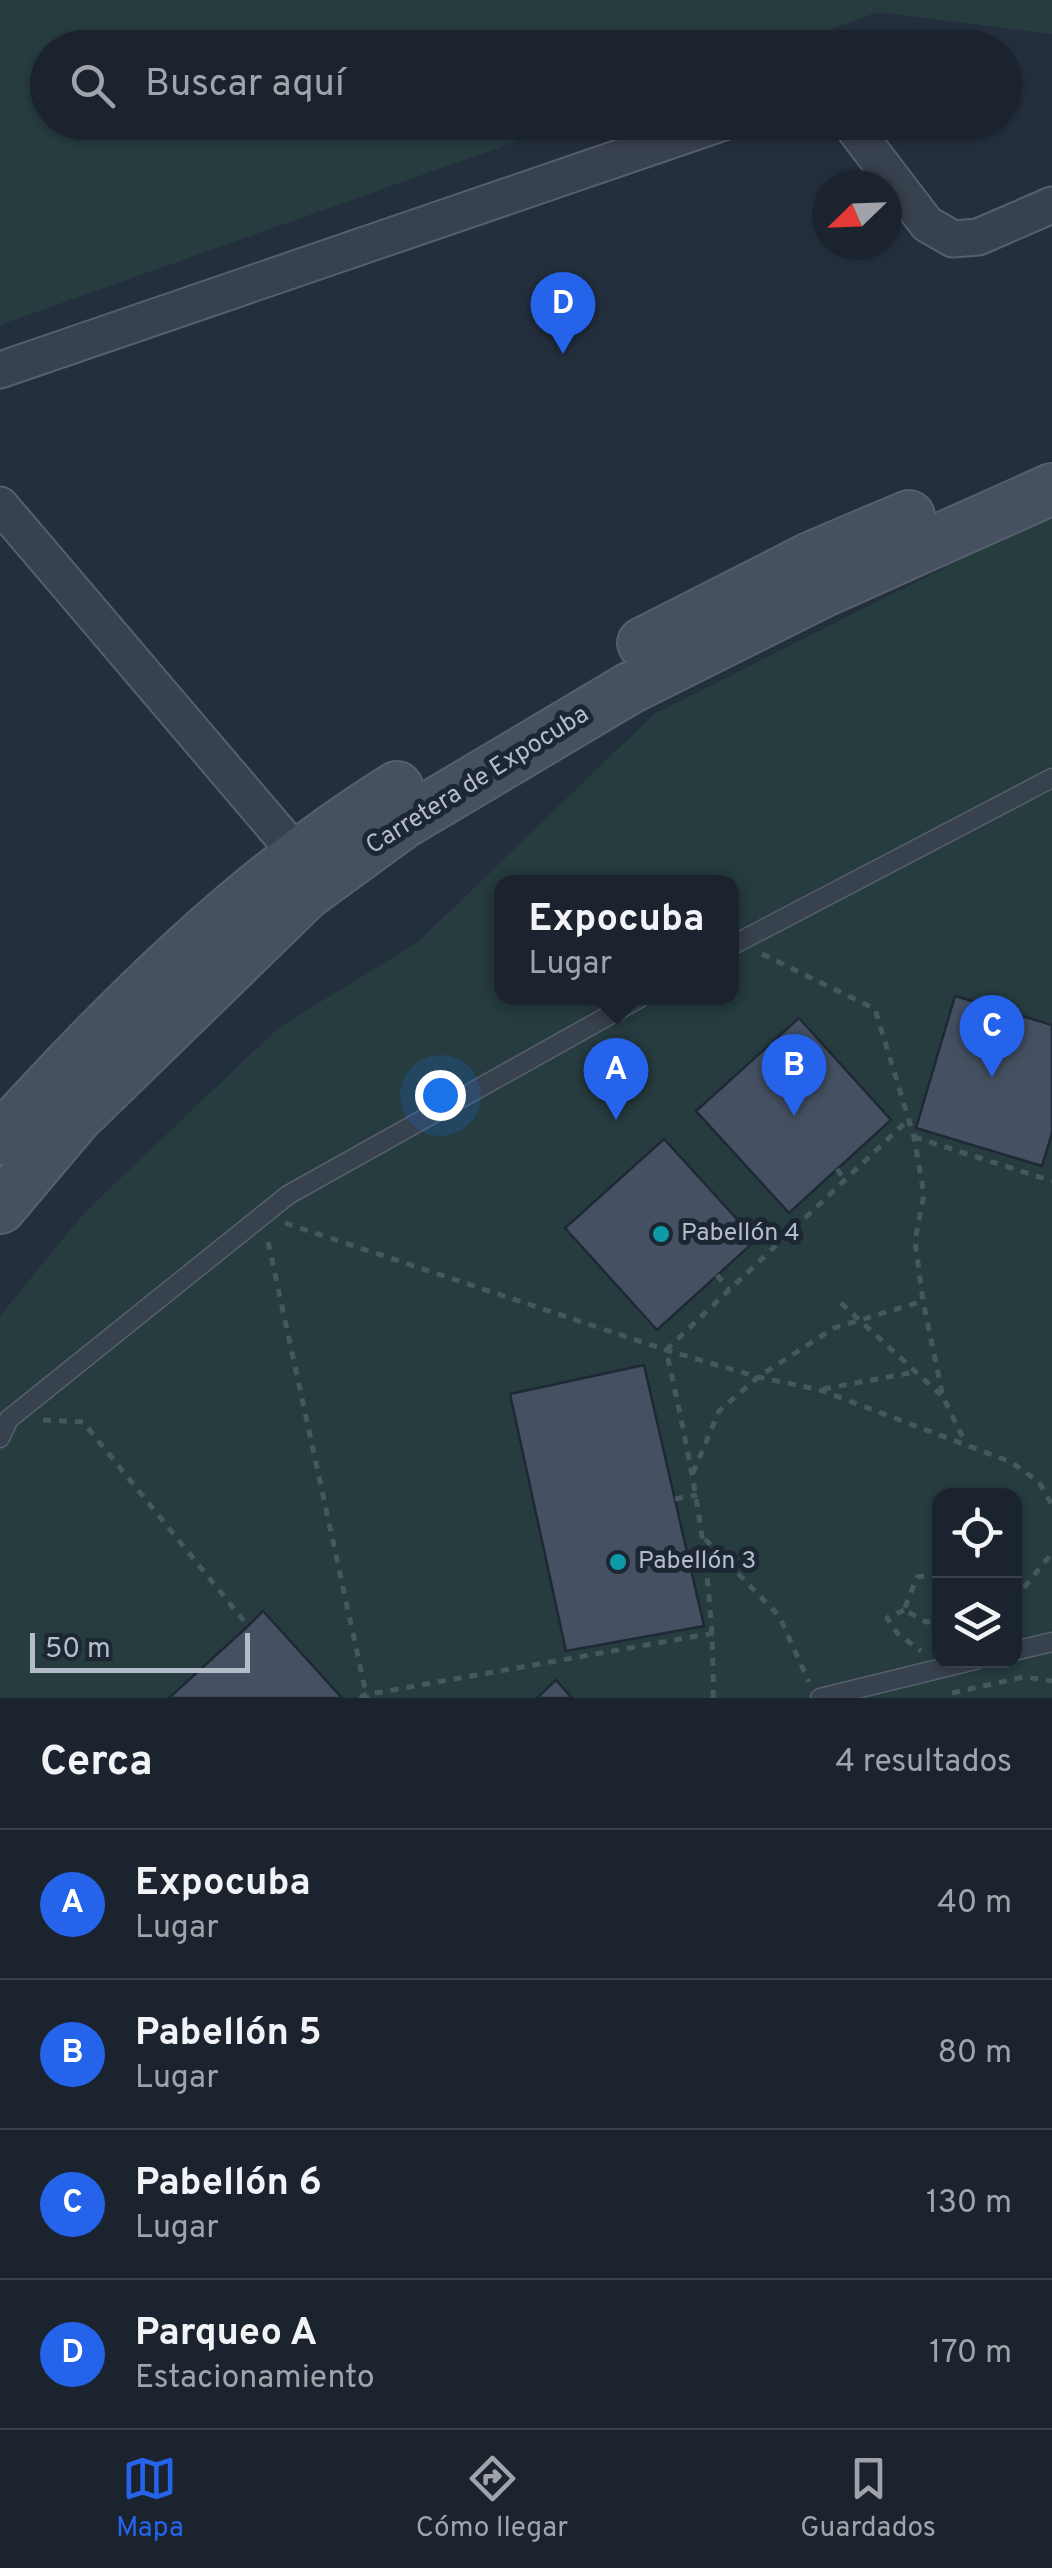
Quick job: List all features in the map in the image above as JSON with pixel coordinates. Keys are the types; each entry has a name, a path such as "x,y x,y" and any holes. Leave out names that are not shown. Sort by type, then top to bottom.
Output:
{"main road":[{"name":"Carretera de Expocuba","path":"0,1139 150,984 298,855 388,794 612,658 812,556 1052,456"},
{"name":"Carretera de Expocuba","path":"0,1208 75,1118 306,894 403,823 630,688 824,591 1052,489"}],"street":[{"path":"0,370 671,140"},
{"path":"863,140 928,224 953,239 978,238 1052,205"},
{"path":"0,505 298,855"}],"lane":[{"path":"739,941 1052,778"},
{"path":"0,1438 9,1419 288,1195 627,1005"},
{"path":"1022,1649 1052,1642"},
{"path":"818,1698 944,1668"}],"path":[{"path":"739,946 875,1008 914,1136 924,1194 915,1241 923,1302 944,1397 966,1445"},
{"path":"666,1350 909,1119"},
{"path":"914,1136 1052,1181"},
{"path":"977,1157 978,1147"},
{"path":"837,1170 846,1180"},
{"path":"262,1216 666,1350 758,1377 820,1390 1011,1462 1039,1482 1052,1505"},
{"path":"262,1216 364,1697 714,1633"},
{"path":"716,1275 728,1290"},
{"path":"693,1473 719,1411 758,1377 834,1328 923,1302"},
{"path":"842,1303 944,1397"},
{"path":"666,1350 693,1473 702,1537 714,1633 713,1698"},
{"path":"820,1390 916,1372"},
{"path":"9,1419 83,1422 248,1626"},
{"path":"675,1499 696,1495"},
{"path":"702,1537 780,1616 818,1698"},
{"path":"1022,1590 1052,1552"},
{"path":"932,1575 917,1578 904,1610 887,1618 898,1634 932,1659"},
{"path":"904,1610 932,1622"},
{"path":"952,1693 1024,1678 1052,1681"}],"green space":[{"path":"0,0 1052,0 1052,34 878,12 828,30 30,30 30,140 520,140 0,325"},
{"path":"1052,514 1052,1698 0,1698 0,1316 84,1213 278,1028 418,942 654,714"}],"building":[{"path":"955,996 1052,1025 1052,1133 1042,1166 916,1128"},
{"path":"799,1018 891,1120 789,1213 696,1111"},
{"name":"Pabellón 4","path":"664,1139 756,1240 657,1330 565,1228"},
{"name":"Pabellón 3","path":"644,1365 704,1626 566,1651 510,1394"},
{"path":"263,1611 342,1698 169,1698 248,1626"},
{"path":"556,1680 572,1698 537,1698"}],"place":[{"name":"Parqueo A","path":"563,354"},
{"name":"Pabellón 6","path":"992,1077"},
{"name":"Pabellón 5","path":"794,1116"},
{"name":"Expocuba","path":"616,1120"},
{"name":"Pabellón 4","path":"661,1234"},
{"name":"Pabellón 3","path":"618,1562"}]}
